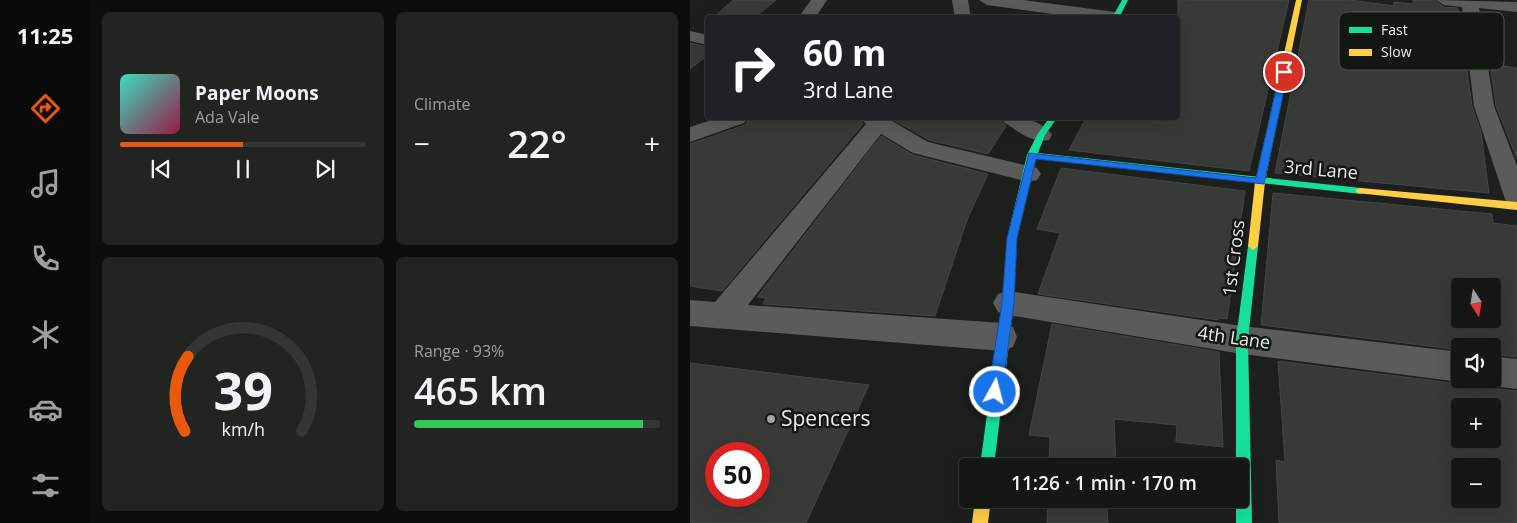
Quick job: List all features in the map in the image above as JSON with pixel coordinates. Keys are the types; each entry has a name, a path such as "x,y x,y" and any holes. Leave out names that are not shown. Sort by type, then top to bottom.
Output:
{"street":[{"path":"808,15 819,0"},
{"path":"960,0 963,15"},
{"path":"987,0 1100,15"},
{"path":"1116,15 1125,0"},
{"name":"1st Cross","path":"1244,523 1242,340 1260,182 1299,0"},
{"path":"1444,0 1517,8"},
{"path":"1470,3 1471,12"},
{"path":"690,36 705,39"},
{"path":"1479,70 1484,106 1517,199"},
{"path":"690,135 731,120"},
{"path":"722,317 875,120 921,148 1030,165"},
{"path":"1015,120 1041,135"},
{"path":"988,458 1002,337 1008,303 1012,238 1030,165 1041,135 1052,120"},
{"name":"3rd Lane","path":"1030,165 1260,182 1517,206"},
{"name":"4th Lane","path":"1008,303 1242,340 1451,366"},
{"path":"690,314 1002,337"},
{"path":"1501,372 1517,374"},
{"path":"980,523 982,508"}],"building":[{"path":"733,0 776,0 758,15 716,15"},
{"path":"1178,0 1289,0 1249,171 1069,150 1085,120 1180,120 1180,15 1178,15"},
{"path":"1309,0 1351,0 1394,6 1394,2 1413,4 1413,0 1434,0 1444,7 1458,8 1459,12 1339,12 1339,70 1467,70 1472,106 1481,132 1489,193 1275,173"},
{"path":"690,43 705,46 705,57 690,69"},
{"path":"1504,66 1517,68 1517,159 1496,106 1491,70 1504,70"},
{"path":"749,120 860,120 863,124 722,291 690,286 690,144 745,125"},
{"path":"894,120 1001,120 1006,126 988,154 929,140"},
{"path":"881,136 913,155 988,174 967,220 935,316 763,304 766,298 757,297"},
{"path":"1061,168 1245,191 1227,319 1218,318 1218,320 1038,294 1060,233 1037,229"},
{"path":"1273,193 1492,214 1493,223 1517,226 1517,357 1501,355 1501,338 1451,338 1451,349 1261,325"},
{"path":"1052,324 1219,352 1223,447 1176,442 1177,425 1114,419 1116,458 1049,458 1050,437 1029,435"},
{"path":"1278,361 1451,383 1451,388 1491,388 1517,391 1517,523 1279,523 1276,460 1285,462"},
{"name":"Spencers","path":"690,363 869,385 806,523 690,523"},
{"path":"1048,508 1107,508 1108,523 1047,523"}],"traffic: fast":[{"path":"1117,15 1125,0"},
{"path":"988,458 1008,303 1012,238 1032,155 1041,135 1052,120"},
{"path":"1032,155 1361,191"},
{"path":"1244,523 1242,340 1253,246"}],"traffic: slow":[{"path":"1253,246 1260,182 1299,0"},
{"path":"1361,191 1517,206"},
{"path":"980,523 982,508"}],"place":[{"name":"Spencers","path":"771,419"}],"route":[{"path":"995,392 1008,303 1012,238 1032,156 1260,182 1284,72"}]}
